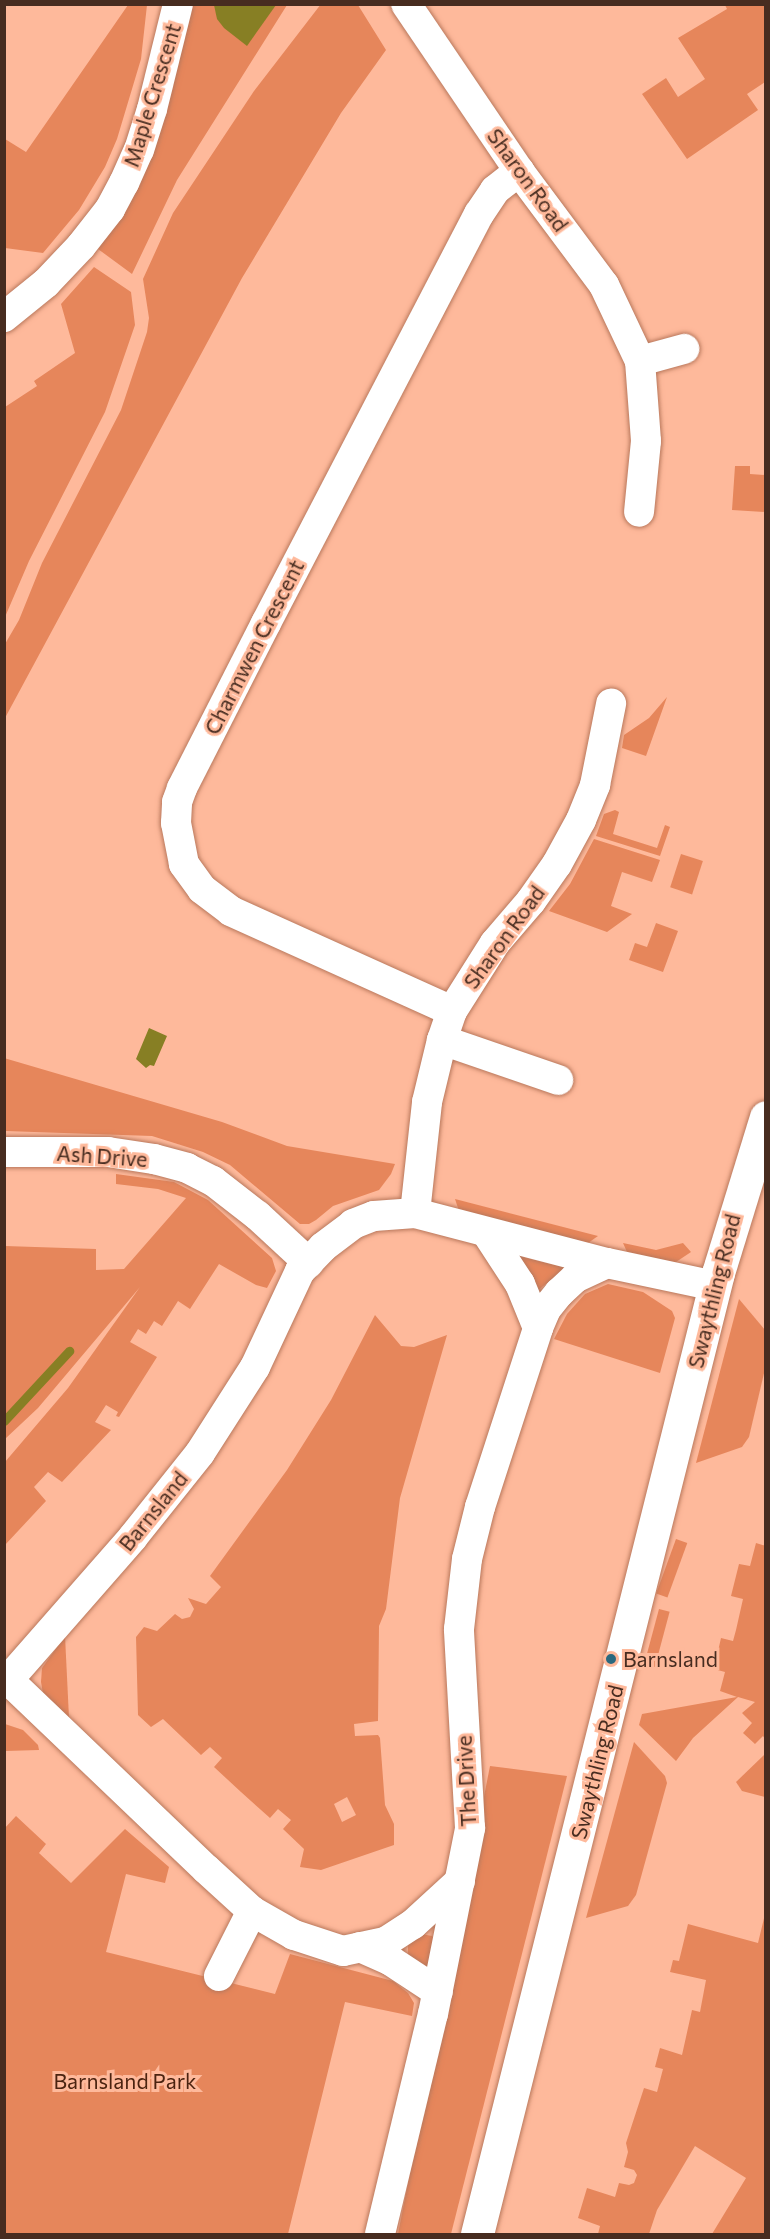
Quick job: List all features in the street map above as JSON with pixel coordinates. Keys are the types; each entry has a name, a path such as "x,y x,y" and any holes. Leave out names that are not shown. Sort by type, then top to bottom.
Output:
{"main road":[{"name":"Swaythling Road","path":"477,2235 715,1286 737,1204 765,1117"}],"street":[{"name":"Maple Crescent","path":"4,317 46,283 81,246 110,209 139,150 152,109 178,4"},
{"name":"Sharon Road","path":"406,4 519,171 604,285 640,361 646,441 639,512"},
{"name":"Charmwen Crescent","path":"452,1011 231,911 202,890 184,864 176,823 177,802 181,789 266,623 479,214 495,190 519,171"},
{"path":"640,361 684,349"},
{"name":"Sharon Road","path":"415,1213 427,1102 442,1040 452,1011 495,943 531,901 557,864 581,820 595,785 611,704"},
{"path":"442,1040 558,1080"},
{"name":"Ash Drive","path":"4,1152 108,1152 154,1159 187,1168 213,1181 258,1216 309,1263"},
{"name":"Barnsland","path":"460,1881 413,1924 385,1942 343,1951 294,1935 252,1911 6,1682 133,1537 200,1453 255,1367 288,1292 300,1271 323,1246 352,1224 374,1216 415,1213 607,1263 715,1286"},
{"path":"486,1232 520,1284 538,1328"},
{"name":"The Drive","path":"380,2235 438,1992 470,1828 459,1629 467,1559 480,1506 538,1328 546,1310 575,1278 607,1263"},
{"path":"219,1976 252,1911"},
{"name":"Barnsland","path":"360,1947 391,1961 438,1992"}],"green space":[{"path":"321,4 358,5 386,50 341,113 242,278 5,718 5,644 19,620 42,563 121,410 147,332 149,318 143,279 173,213 254,91"},
{"path":"128,5 147,5 141,59 117,139 105,167 79,210 43,253 5,248 5,139 26,152"},
{"path":"193,5 287,5 177,180 132,274 98,249 140,185 167,103"},
{"path":"725,5 765,5 765,82 747,94 758,110 687,159 642,94 666,78 678,97 705,79 678,38 727,9"},
{"path":"94,267 131,292 135,325 105,412 29,561 5,617 5,407 37,386 34,381 75,353 61,304"},
{"path":"735,466 750,466 750,474 765,475 765,512 732,510"},
{"path":"667,697 646,756 622,748 624,735 649,718"},
{"path":"615,810 619,812 613,834 657,848 665,825 670,827 660,856 596,836 604,814"},
{"path":"594,839 660,860 652,882 622,872 611,906 632,914 607,932 549,911 570,884"},
{"path":"681,854 703,861 692,894 670,887"},
{"path":"656,923 678,931 663,972 629,960 635,943 647,947"},
{"path":"4,1058 222,1122 287,1146 395,1164 391,1174 379,1190 333,1206 309,1224 300,1224 230,1165 203,1152 152,1136 5,1131"},
{"path":"116,1174 174,1182 208,1200 272,1258 276,1271 267,1288 256,1285 219,1264 190,1309 178,1301 162,1326 154,1321 146,1334 138,1329 130,1342 157,1357 119,1417 116,1416 118,1412 106,1405 95,1422 111,1430 62,1482 48,1472 34,1487 46,1501 5,1545 5,1462 68,1388 140,1287 38,1408 5,1439 5,1246 96,1249 96,1270 124,1269 186,1198 158,1189 116,1184"},
{"path":"455,1199 598,1236 588,1243 459,1211"},
{"path":"623,1243 656,1250 683,1243 691,1252 676,1262 660,1262 634,1256 627,1252"},
{"path":"518,1256 563,1267 562,1271 537,1291"},
{"path":"608,1284 643,1292 672,1311 675,1318 660,1373 554,1339 567,1314 585,1294"},
{"path":"739,1299 765,1330 765,1369 749,1437 742,1447 696,1463"},
{"path":"375,1315 401,1346 414,1347 447,1335 400,1498 386,1609 379,1626 378,1721 354,1724 355,1736 378,1735 380,1738 385,1805 394,1824 394,1845 321,1870 300,1867 304,1849 283,1829 291,1820 278,1809 270,1818 241,1792 214,1767 222,1758 210,1747 201,1755 163,1719 151,1727 138,1715 136,1637 144,1627 157,1631 175,1614 182,1619 190,1617 194,1609 188,1598 206,1604 221,1587 210,1576 287,1470 331,1400","holes":["347,1797 356,1815 342,1822 334,1804"]},
{"path":"676,1539 687,1543 667,1598 656,1594"},
{"path":"756,1543 766,1546 765,1739 763,1736 755,1744 743,1733 752,1723 742,1713 755,1702 738,1697 693,1738 676,1761 639,1725 642,1714 737,1697 720,1691 725,1672 714,1669 721,1638 733,1641 736,1630 743,1599 731,1596 739,1564 750,1566"},
{"path":"659,1609 670,1612 655,1667 644,1664"},
{"path":"65,1636 69,1718 43,1693 41,1682 42,1668"},
{"path":"5,1724 23,1730 38,1745 39,1750 5,1751"},
{"path":"634,1742 665,1776 667,1783 636,1895 628,1906 586,1918"},
{"path":"765,1754 765,1797 742,1791 736,1782"},
{"path":"490,1766 567,1776 451,2234 398,2234"},
{"name":"Barnsland Park","path":"16,1816 46,1844 39,1853 71,1883 125,1829 169,1867 165,1883 126,1874 106,1952 275,1994 290,1954 393,1981 408,1993 414,2003 412,2016 345,2002 288,2234 5,2234 4,1829"},
{"path":"765,1914 765,2234 712,2234 746,2178 695,2146 657,2210 649,2234 598,2234 600,2226 578,2218 587,2188 615,2197 619,2183 629,2185 634,2183 637,2175 634,2170 624,2167 628,2152 626,2143 644,2088 657,2092 663,2069 655,2067 660,2048 682,2055 692,2010 700,2012 706,1980 670,1972 673,1960 679,1961 688,1924 758,1943"},
{"path":"421,1934 432,1936 436,1940 430,1967 424,1968 408,1955 408,1944"}],"shaded area":[{"path":"214,4 276,5 247,46 224,28 217,19"},
{"path":"149,1028 167,1036 154,1066 150,1065 146,1068 136,1059"}],"waterway":[{"path":"4,1421 69,1351"}],"place":[{"name":"Barnsland","path":"611,1659"}]}
